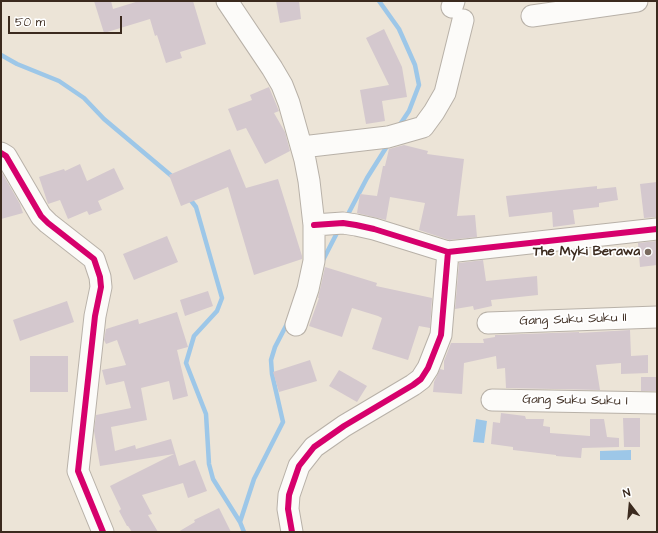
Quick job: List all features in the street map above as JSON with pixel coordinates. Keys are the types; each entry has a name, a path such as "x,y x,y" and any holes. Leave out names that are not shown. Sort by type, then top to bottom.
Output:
{"street":[{"path":"227,1 282,85 302,147 309,181 315,248 313,273 296,325"},
{"path":"532,16 637,1"},
{"path":"302,147 388,137 423,127 445,93 456,9"},
{"path":"1,153 6,156 41,216 94,259 100,277 101,287 94,324 78,471 102,532"},
{"path":"314,225 343,223 356,225 374,229 448,252 657,229"},
{"path":"292,532 288,508 289,495 299,466 314,447 344,426 413,385 421,379 428,368 441,334 448,252"},
{"name":"Gang Suku Suku II","path":"488,323 657,317"},
{"name":"Gang Suku Suku I","path":"492,400 657,403"}],"water":[{"path":"476,419 487,421 484,443 473,442"},
{"path":"631,450 631,460 600,460 600,451"}],"building":[{"path":"94,1 111,1 113,9 139,1 193,1 206,44 180,52 182,58 166,63 150,19 104,33"},
{"path":"276,1 299,1 301,19 280,23"},
{"path":"384,29 402,67 407,97 382,101 385,121 366,124 360,90 389,85 366,38"},
{"path":"269,87 279,111 274,113 285,132 290,151 265,164 246,128 237,131 228,109 252,100 250,95"},
{"path":"404,145 428,151 427,154 464,159 457,216 475,215 477,237 449,240 419,230 425,203 390,197 386,220 357,213 360,194 377,196 383,166 385,166 389,149"},
{"path":"230,149 246,188 278,179 302,259 254,275 228,187 181,206 169,175"},
{"path":"80,164 87,181 114,168 124,189 98,201 102,210 89,215 87,211 68,219 60,200 48,204 39,177 64,169 65,171"},
{"path":"1,171 20,204 23,213 1,219"},
{"path":"657,182 657,217 644,218 640,184"},
{"path":"597,186 597,189 616,187 618,200 599,203 599,207 573,210 575,224 553,227 552,212 509,217 506,196"},
{"path":"167,236 178,262 134,280 123,254"},
{"name":"The Myki Berawa","path":"657,241 657,265 640,267 638,243"},
{"path":"483,260 486,281 537,276 538,295 491,300 492,306 474,310 473,306 455,309 459,263"},
{"path":"325,267 377,283 376,286 432,298 430,328 419,326 408,360 372,349 382,318 378,316 352,308 342,337 309,326 319,298"},
{"path":"208,291 213,306 185,316 180,300"},
{"path":"67,301 74,322 20,341 13,320"},
{"path":"177,312 188,347 177,350 188,396 173,400 169,381 141,388 147,420 111,427 115,451 135,445 136,449 171,439 179,466 195,460 207,491 188,498 183,483 142,495 152,514 148,515 158,532 132,532 119,511 121,509 110,486 174,454 100,466 94,431 96,415 131,408 124,381 106,385 102,370 126,365 117,340 106,344 104,340 106,329 138,319 139,324"},
{"path":"630,330 631,356 648,355 648,373 621,374 621,363 596,365 600,390 506,388 505,368 497,369 496,356 464,363 462,394 433,392 434,382 440,369 444,370 444,361 451,343 484,343 483,339 495,337 495,335"},
{"path":"30,356 68,356 68,392 30,392"},
{"path":"310,360 317,381 279,392 273,372"},
{"path":"339,370 367,386 357,402 329,386"},
{"path":"641,377 657,377 657,391 641,391"},
{"path":"501,413 525,416 526,419 544,419 543,426 550,427 550,433 590,436 590,419 604,419 607,437 619,438 619,447 582,448 581,458 513,450 513,447 491,444 493,422 500,423"},
{"path":"623,418 640,418 640,447 624,447"},
{"path":"219,508 231,532 178,532 195,522 194,520"}],"waterway":[{"path":"379,1 399,29 415,65 419,85 409,111 399,126"},
{"path":"1,55 17,64 59,81 84,98 104,119 174,178"},
{"path":"346,218 367,178 389,143"},
{"path":"189,198 196,207 222,298 217,311 194,336 186,363 206,414 209,464 213,479 240,522"},
{"path":"322,262 339,229"},
{"path":"244,532 240,522 254,479 283,422 272,374 271,360 275,347 288,322"}],"cycle path":[{"path":"1,153 6,156 41,216 94,259 100,277 101,287 95,316 78,471 103,532"},
{"path":"314,225 343,223 356,225 374,229 448,252 657,229"},
{"path":"292,532 288,509 289,495 299,466 314,447 344,426 413,385 421,379 428,368 441,335 448,252"}],"place":[{"name":"The Myki Berawa","path":"648,252"}]}
